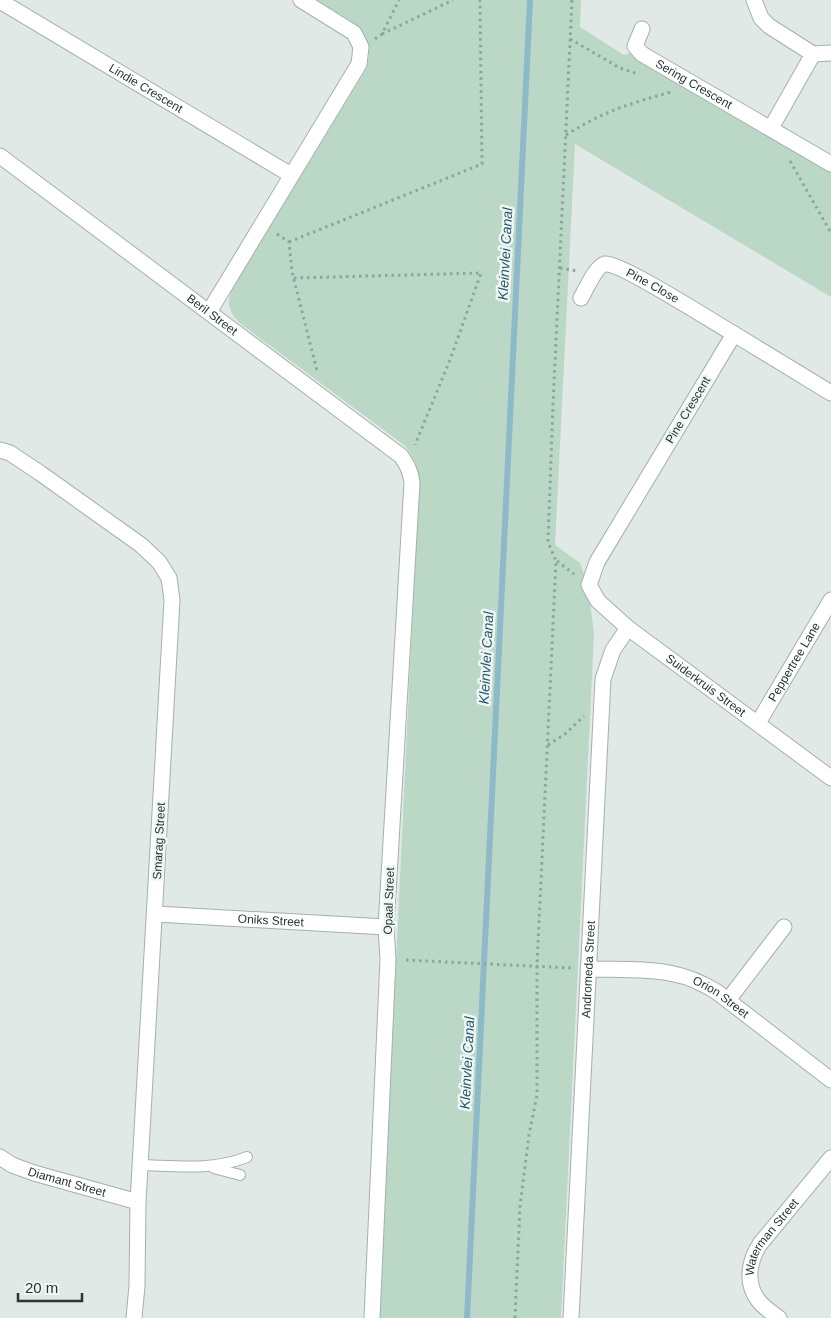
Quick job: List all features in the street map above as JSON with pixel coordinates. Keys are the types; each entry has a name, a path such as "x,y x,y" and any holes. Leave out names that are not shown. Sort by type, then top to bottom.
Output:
{"street":[{"path":"209,312 359,64 360,47 354,33 302,0"},
{"path":"754,0 760,18 769,26 814,54 831,53"},
{"name":"Lindie Crescent","path":"0,1 292,175"},
{"name":"Sering Crescent","path":"642,29 635,46 642,54 831,164"},
{"path":"771,128 814,54"},
{"name":"Beril Street","path":"0,156 401,456 408,464"},
{"name":"Pine Close","path":"581,298 598,269 604,264 614,265 638,277 734,334"},
{"path":"734,334 831,393"},
{"name":"Pine Crescent","path":"589,585 597,562 734,334"},
{"name":"Smarag Street","path":"0,450 10,453 40,473 141,545 159,562 169,578 172,600 156,914 138,1202 137,1286 134,1318"},
{"name":"Opaal Street","path":"372,1318 388,959 386,927 412,483 408,464"},
{"name":"Suiderkruis Street","path":"589,585 598,601 628,628 831,778"},
{"name":"Peppertree Lane","path":"758,723 831,600"},
{"name":"Andromeda Street","path":"571,1318 603,679 613,650 628,628"},
{"name":"Oniks Street","path":"156,914 386,927"},
{"path":"728,1000 784,927"},
{"name":"Orion Street","path":"588,969 674,974 699,982 728,1000 831,1080"},
{"name":"Diamant Street","path":"0,1157 12,1165 34,1173 138,1202"},
{"name":"Waterman Street","path":"779,1318 757,1299 752,1289 750,1266 752,1256 831,1158"}],"lane":[{"path":"211,1167 247,1157"},
{"path":"140,1165 211,1167 240,1175"}],"path":[{"path":"382,34 399,0"},
{"path":"360,47 382,34 453,0"},
{"path":"289,242 482,164 480,0"},
{"path":"515,1318 520,1206 529,1135 537,1095 536,965 556,561 548,542 572,0"},
{"path":"570,39 620,68 638,74"},
{"path":"566,136 588,122 624,105 674,91 665,87"},
{"path":"785,153 831,233"},
{"path":"263,223 289,242 294,278 314,355 321,396"},
{"path":"294,278 481,273 450,360 408,464"},
{"path":"548,746 565,734 585,714 601,714"},
{"path":"388,959 588,969"}],"green space":[{"path":"315,0 581,0 580,27 624,55 630,53 764,130 767,135 831,173 831,297 575,144 555,545 580,563 588,586 594,634 561,1318 379,1318 419,479 414,461 404,445 241,324 231,311 229,303 233,288 365,71 367,64 369,54 363,33 350,20"}],"waterway":[{"name":"Kleinvlei Canal","path":"467,1318 530,0"}]}
